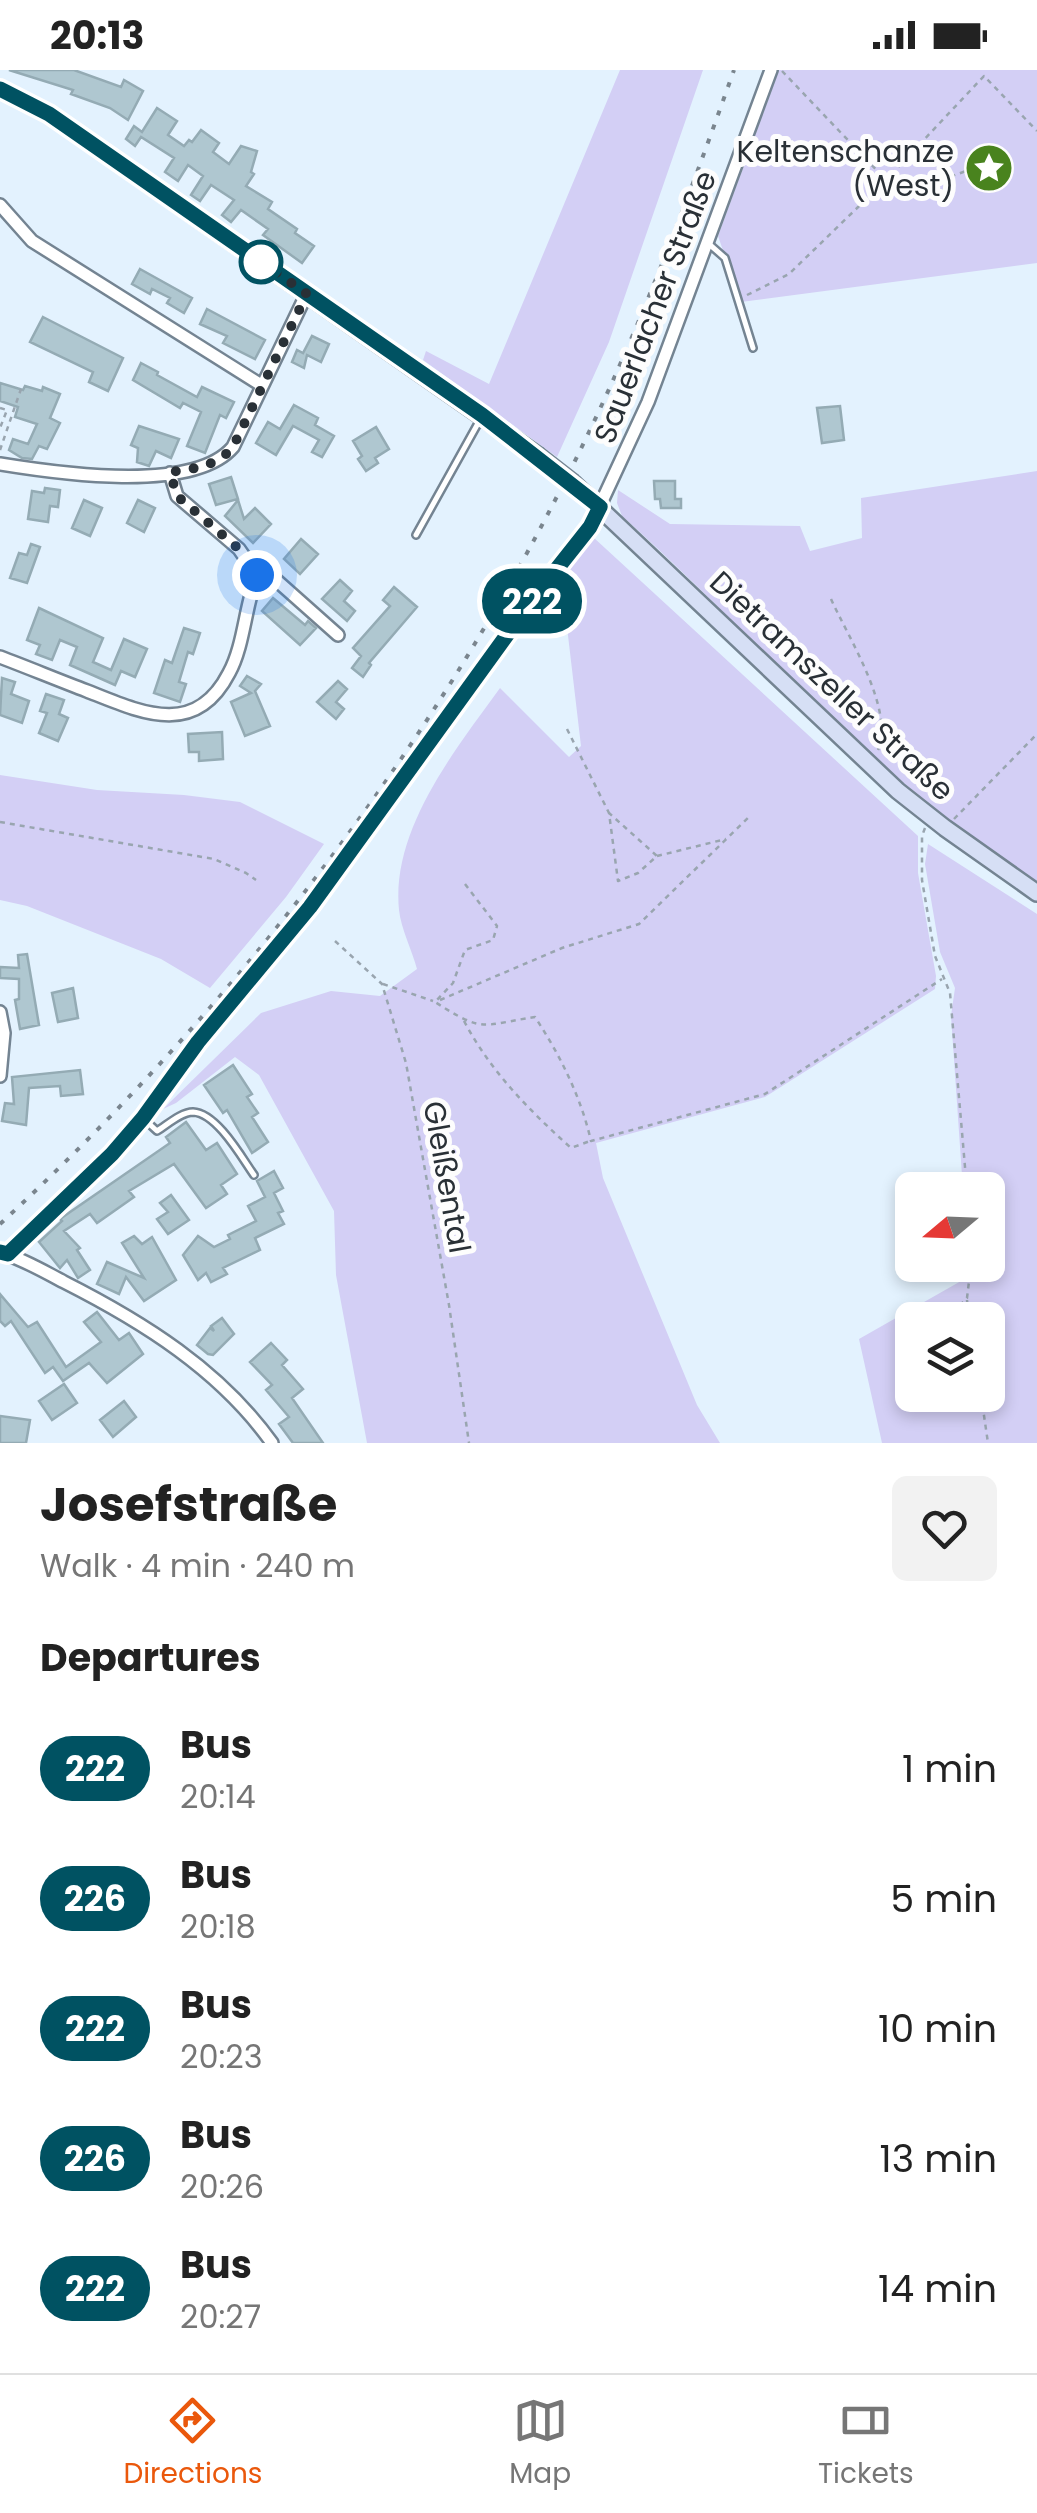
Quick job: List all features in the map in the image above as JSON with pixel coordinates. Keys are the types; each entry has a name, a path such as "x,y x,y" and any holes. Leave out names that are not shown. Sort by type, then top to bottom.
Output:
{"main road":[{"name":"Dietramszeller Straße","path":"0,90 49,114 537,455 600,507 870,765 931,818 1037,893"}],"street":[{"name":"Sauerlacher Straße","path":"4,1253 101,1166 143,1118 198,1042 310,907 533,599 590,527 648,402 771,70"},
{"path":"0,205 32,241 261,385"},
{"path":"0,464 69,475 192,470 224,458 233,447 306,293"},
{"path":"170,472 177,496 239,549 257,575 274,579 338,634"},
{"path":"0,657 143,714 173,716 193,710 218,691 233,666 246,602 257,575"},
{"path":"0,1012 4,1033 0,1076"},
{"path":"4,1253 118,1308 148,1328 224,1387 252,1414 272,1443"}],"lane":[{"path":"708,244 725,258 753,348"},
{"path":"416,535 482,415"},
{"path":"143,1118 158,1131 188,1112 201,1114 221,1129 254,1175"}],"path":[{"path":"781,70 886,180 910,191 978,167"},
{"path":"737,301 788,274 886,180 984,76 1037,131"},
{"path":"0,450 21,389"},
{"path":"0,408 7,410 0,428"},
{"path":"831,599 871,686 882,720 881,744 870,765"},
{"path":"567,729 609,813 618,881 638,873 658,856 727,838"},
{"path":"945,828 1037,734"},
{"path":"609,813 658,856"},
{"path":"435,1002 562,948 639,924 751,816"},
{"path":"931,818 922,836 921,870 935,956 950,993 966,1172"},
{"path":"0,822 214,859 256,880"},
{"path":"435,1002 453,983 466,950 492,940 497,926 465,884"},
{"path":"335,941 382,984 435,1002 484,1028 536,1017 556,1049 584,1113 591,1140"},
{"path":"464,1020 479,1049 525,1107 572,1148 765,1094 942,979"},
{"name":"Gleißental","path":"382,984 406,1063 421,1140 469,1443"},
{"path":"968,1302 969,1282"},
{"path":"963,1302 967,1298"},
{"path":"983,1412 988,1443"}],"shaded area":[{"path":"620,70 703,70 609,342 557,457 423,360 426,351 489,384"},
{"path":"779,70 1037,70 1037,263 741,302 718,236"},
{"path":"1037,471 1037,886 939,816 886,771 622,516 617,503 618,490 670,524 800,526 810,551 862,538 861,498"},
{"path":"593,537 918,836 918,873 935,989 765,1097 596,1143 603,1178 697,1405 720,1443 367,1443 336,1275 334,1211 259,1075 235,1057 163,1109 261,1013 331,991 380,996 417,969 399,910 405,850 430,792 500,688 569,757 581,746 567,627 548,605 551,592"},
{"path":"0,775 97,790 240,802 324,844 286,897 210,988 161,959 27,906 0,900"},
{"path":"928,844 1037,914 1037,1443 882,1443 859,1339 895,1319 895,1412 1005,1412 1005,1302 924,1302 959,1282 1005,1282 1005,1172 962,1172 951,1016 955,988 940,952 925,864"}],"building":[{"path":"9,70 74,70 121,87 124,80 143,91 128,120 110,108 71,94 73,90"},
{"path":"157,108 177,121 168,135 184,146 201,130 219,143 213,152 229,164 241,146 257,151 251,172 254,174 246,186 272,202 268,209 314,246 302,263 263,235 268,229 241,210 231,222 222,215 234,200 211,185 200,201 191,195 203,176 188,165 178,181 165,172 174,158 141,137 135,146 126,139 134,126 142,132"},
{"path":"140,269 192,298 184,313 167,303 170,298 152,289 150,294 132,284"},
{"path":"207,309 265,340 255,359 223,343 227,336 200,324"},
{"path":"43,317 123,358 108,391 89,382 93,372 30,342"},
{"path":"312,336 329,344 321,362 307,355 304,368 292,362 297,350 303,353"},
{"path":"141,363 197,397 202,387 234,402 226,418 220,415 205,453 187,446 201,412 183,403 180,408 133,380"},
{"path":"0,383 23,390 25,386 42,391 43,387 60,394 50,418 60,423 47,449 39,446 32,459 9,450 13,439 28,444 37,424 15,417 18,407 0,401"},
{"path":"294,405 318,418 315,425 334,436 322,457 312,452 319,440 293,426 276,455 256,443 268,422 280,429"},
{"path":"840,406 844,440 822,443 817,408"},
{"path":"139,426 179,439 171,458 156,451 149,466 137,462 138,448 131,445"},
{"path":"376,427 389,449 375,458 378,463 366,471 353,441"},
{"path":"231,477 238,499 216,505 209,484"},
{"path":"654,481 675,481 675,499 681,499 681,508 661,508 660,499 655,499"},
{"path":"45,488 60,490 58,507 50,506 48,522 28,519 32,491 44,493"},
{"path":"84,500 102,508 90,536 72,528"},
{"path":"138,500 155,508 144,532 127,523"},
{"path":"238,500 244,519 255,508 271,524 253,543 225,516"},
{"path":"301,539 318,554 300,574 284,559"},
{"path":"31,544 40,547 27,583 10,578 19,553 27,555"},
{"path":"340,580 352,591 344,601 355,611 347,621 322,599"},
{"path":"394,587 417,607 369,663 363,677 352,668 361,656 353,648 390,606 383,600"},
{"path":"273,598 305,625 308,621 316,628 300,645 262,611"},
{"path":"39,608 103,638 93,662 111,670 124,639 147,649 135,677 121,671 115,685 70,665 77,647 60,640 52,660 36,654 40,645 27,640"},
{"path":"184,628 200,633 193,654 188,652 179,682 186,684 180,702 154,693 165,660 172,663"},
{"path":"247,676 261,684 255,691 270,726 245,736 231,702 251,693 240,686"},
{"path":"2,678 15,682 11,694 29,701 22,723 0,715"},
{"path":"338,681 347,689 336,702 344,709 336,719 317,702"},
{"path":"46,694 64,700 59,714 68,718 58,741 39,733 47,713 40,711"},
{"path":"222,732 223,759 199,761 199,752 189,752 188,734"},
{"path":"27,954 39,1025 20,1029 15,1000 19,999 19,979 0,978 0,967 19,968 18,955"},
{"path":"73,988 78,1018 58,1022 52,993"},
{"path":"233,1065 252,1094 247,1097 258,1113 252,1117 268,1142 252,1153 227,1110 223,1113 204,1085"},
{"path":"80,1070 83,1094 61,1096 60,1086 29,1088 26,1125 2,1121 5,1103 14,1104 12,1077"},
{"path":"186,1122 206,1150 217,1143 237,1174 221,1185 227,1194 206,1208 174,1164 129,1191 134,1197 97,1223 90,1214 64,1231 80,1248 77,1250 90,1270 78,1278 67,1260 60,1268 39,1242 60,1219 170,1143 166,1137"},
{"path":"274,1171 283,1188 274,1193 283,1211 278,1213 284,1224 255,1238 260,1250 223,1268 227,1274 211,1282 206,1273 198,1280 183,1255 198,1236 214,1247 256,1221 248,1206 265,1197 257,1181"},
{"path":"171,1195 189,1220 168,1234 157,1219 168,1212 160,1203"},
{"path":"134,1236 142,1244 152,1237 176,1280 144,1301 126,1277 119,1294 97,1284 107,1262 144,1278 122,1243"},
{"path":"0,1294 28,1327 37,1322 66,1367 101,1342 84,1322 97,1312 119,1340 129,1333 143,1354 107,1383 89,1363 63,1381 53,1367 45,1373 11,1321 5,1326 0,1321"},
{"path":"222,1318 234,1334 213,1355 208,1354 197,1345"},
{"path":"271,1343 287,1360 282,1365 303,1389 292,1398 323,1443 293,1443 279,1424 289,1417 266,1390 272,1385 250,1362"},
{"path":"64,1384 77,1403 52,1420 39,1401"},
{"path":"124,1401 136,1417 113,1437 100,1420"},
{"path":"0,1416 30,1420 26,1443 0,1443"}],"railway":[{"path":"0,1224 94,1134 183,1039 347,836 421,729 490,618 553,504 610,387 675,230 734,70"}],"bus line":[{"name":"222","path":"0,89 49,114 386,348 537,455 600,507 590,527 533,599 310,907 198,1042 143,1118 39,1227 8,1254 0,1252"}],"place":[{"name":"Keltenschanze (West)","path":"989,168"}],"route":[{"path":"257,575 239,549 177,496 170,472 210,464 224,458 233,447 303,302 306,293 261,262"}]}
